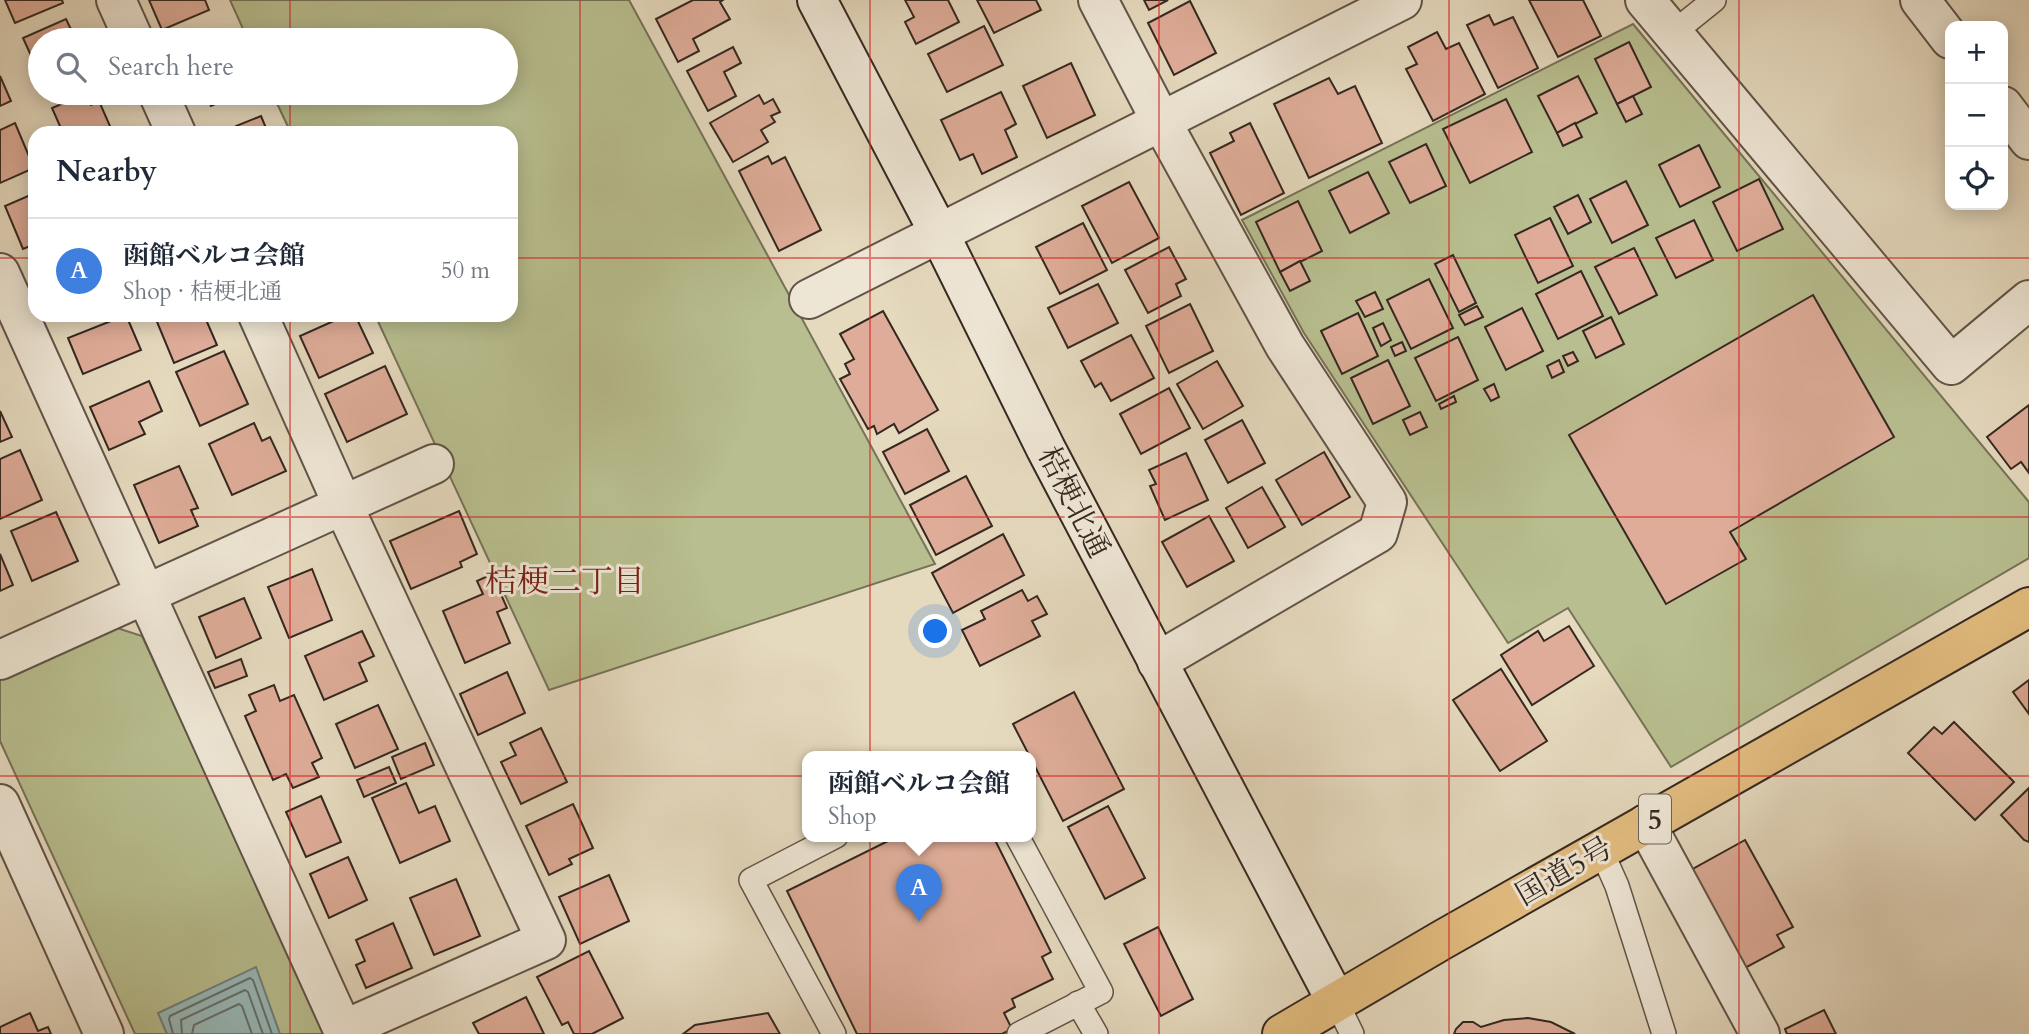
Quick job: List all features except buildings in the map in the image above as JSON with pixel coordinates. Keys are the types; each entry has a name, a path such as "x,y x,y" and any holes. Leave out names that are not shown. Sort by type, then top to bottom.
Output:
{"highway":[{"name":"国道5号","path":"1282,1034 1344,1018 1601,850 2029,607"}],"street":[{"path":"116,0 129,28"},
{"name":"桔梗北通","path":"817,0 939,233 1046,449 1344,1018"},
{"path":"1098,0 1161,121 1285,346 1387,502 1378,533 1157,662"},
{"path":"808,299 1402,0"},
{"path":"1646,0 1951,365 2029,300"},
{"path":"1920,0 1945,32"},
{"path":"163,105 173,126"},
{"path":"2008,113 2029,140"},
{"path":"0,273 344,1032 546,940 342,503 261,322"},
{"path":"0,660 342,503 434,464"},
{"path":"0,804 104,1034"},
{"path":"1646,824 1760,1034"}],"lane":[{"path":"1673,33 1714,0"},
{"path":"824,842 751,880 834,1034"},
{"path":"1019,1034 1101,992 1020,842"},
{"path":"1601,850 1617,886 1664,1034"},
{"path":"1078,1003 1096,1034"}],"green space":[{"path":"230,0 629,0 935,564 549,690 378,322 518,322 518,126 288,126 278,105 518,105 518,28 243,28"},
{"path":"1633,24 2029,502 2029,558 1671,767 1568,608 1508,643 1304,333 1242,220"},
{"path":"114,627 142,636 327,1034 135,1034 0,741 0,679"}],"water":[{"path":"256,967 280,1034 167,1034 158,1013"}],"place":[{"name":"函館ベルコ会館","path":"919,922"}],"district":[{"name":"桔梗二丁目","path":"565,581"}]}
